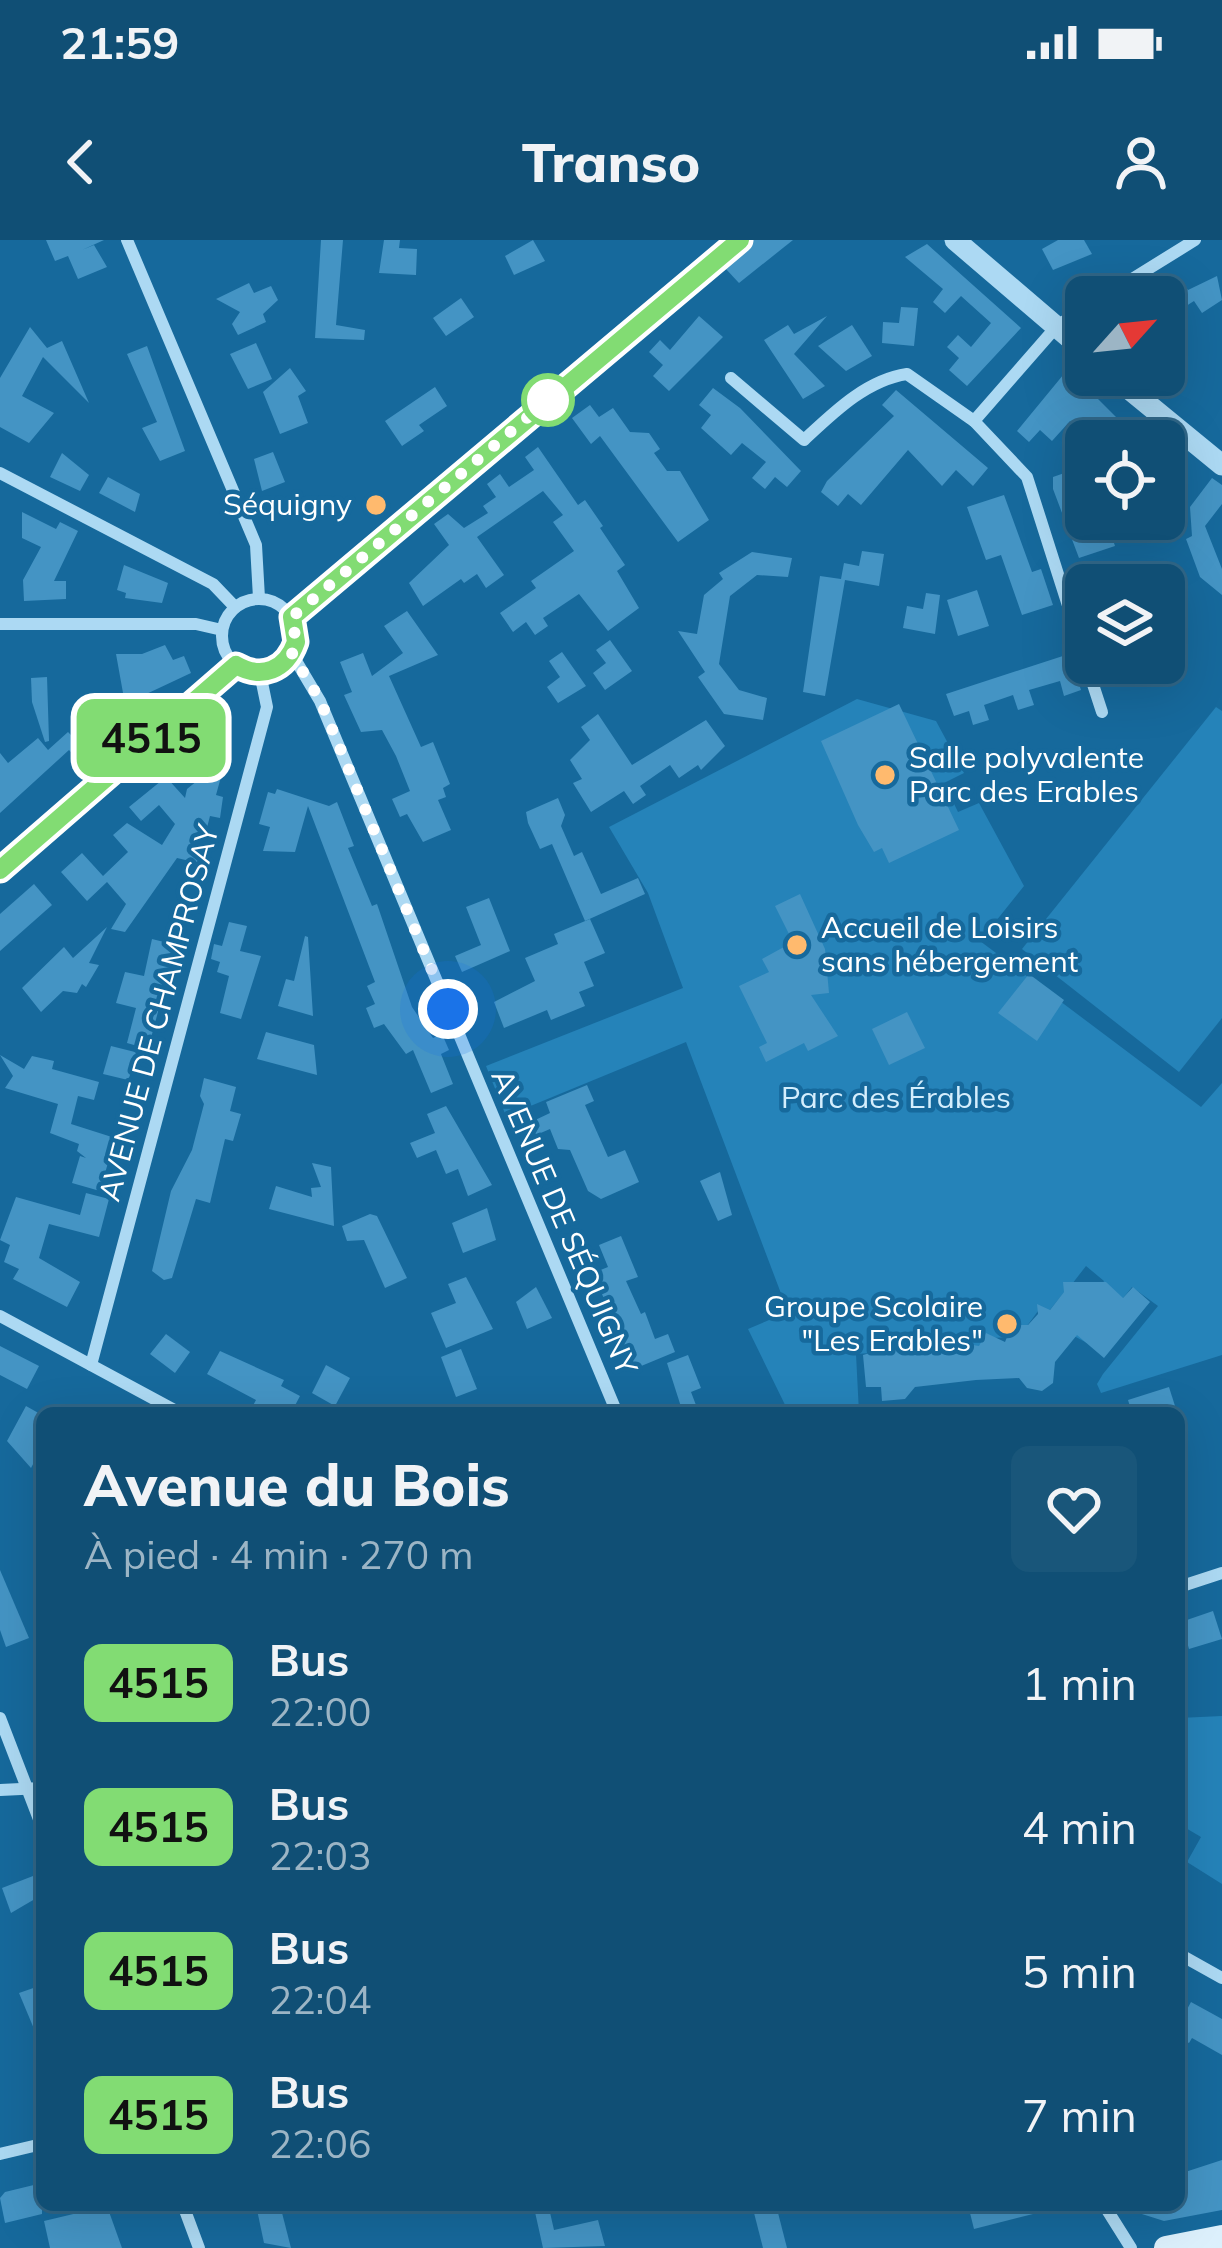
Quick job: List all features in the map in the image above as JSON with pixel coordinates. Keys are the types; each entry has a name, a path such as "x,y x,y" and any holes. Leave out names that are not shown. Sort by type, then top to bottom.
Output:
{"main road":[{"path":"1166,2248 1222,2237"}],"street":[{"path":"127,240 256,545 259,598"},
{"path":"292,617 740,240"},
{"path":"956,240 1065,333"},
{"path":"1137,276 1195,240"},
{"path":"974,421 1065,321"},
{"path":"731,378 803,440 845,403 890,377 907,374 974,421 1027,477 1065,597"},
{"path":"1138,396 1222,465"},
{"path":"0,472 213,584 235,607"},
{"path":"259,598 272,600 292,617 296,642 292,654 272,671 260,674 236,665 222,643 222,630 235,607 259,598"},
{"path":"0,624 196,624 222,630"},
{"name":"AVENUE DE SÉQUIGNY","path":"292,654 320,700 615,1407"},
{"path":"0,870 236,665"},
{"name":"AVENUE DE CHAMPROSAY","path":"92,1365 267,706 260,674"},
{"path":"1093,684 1102,712"},
{"path":"0,1316 169,1407"},
{"path":"1185,1585 1222,1573"},
{"path":"0,1718 35,1788 0,1790"},
{"path":"1185,1957 1222,1978"},
{"path":"0,2155 36,2146"},
{"path":"185,2211 199,2248"},
{"path":"1108,2211 1131,2248"}],"green space":[{"name":"Parc des Érables","path":"857,699 936,721 964,773 944,783 958,812 979,803 1024,886 980,941 1201,1107 1222,1083 1222,1355 1101,1393 1097,1384 1103,1374 1158,1306 1132,1287 1087,1343 1074,1336 1104,1281 1086,1266 1072,1284 1064,1283 1066,1290 1049,1311 1041,1307 1024,1330 1013,1325 1011,1337 992,1338 983,1346 856,1354 859,1407 786,1407 748,1329 788,1312 686,1042 506,1116 486,1066 683,988 648,893 609,827"},
{"path":"1216,707 1222,711 1222,1018 1179,1072 1022,949"},
{"path":"1222,1716 1222,1884 1187,1862 1201,1837 1185,1828 1185,1718"}],"building":[{"path":"46,240 104,240 82,250 94,245 107,267 78,279 68,256 55,261"},
{"path":"321,240 343,240 336,325 365,330 364,340 315,338"},
{"path":"384,240 400,240 399,248 417,249 416,275 379,273"},
{"path":"533,240 545,261 514,275 505,256"},
{"path":"749,240 793,240 739,283 725,268"},
{"path":"1058,240 1084,240 1092,254 1053,270 1042,249"},
{"path":"927,244 1021,328 967,386 949,370 959,358 947,347 958,335 971,347 991,323 961,296 945,313 933,302 943,289 905,257"},
{"path":"1217,276 1222,300 1202,313 1194,301 1185,307 1185,286 1188,290"},
{"path":"249,283 254,293 271,286 278,300 263,314 266,322 238,335 232,324 240,312 216,299"},
{"path":"461,298 474,317 446,336 433,318"},
{"path":"901,307 918,308 914,346 882,343 883,322 899,323"},
{"path":"699,316 723,337 669,391 653,376 663,365 649,352 660,340 670,350"},
{"path":"827,316 794,354 825,386 803,399 764,340 788,325 794,334"},
{"path":"852,325 872,356 846,371 818,346"},
{"path":"30,327 47,348 62,341 89,403 43,357 22,396 54,413 29,443 0,427 0,378"},
{"path":"256,343 272,379 248,389 230,354"},
{"path":"147,346 185,451 160,461 142,428 157,422 127,354"},
{"path":"290,368 306,391 298,396 308,423 280,434 263,392"},
{"path":"1065,373 1065,396 1095,396 1119,420 1065,420 1052,441 1040,430 1029,442 1017,431"},
{"path":"435,387 447,406 419,425 424,431 402,446 385,421"},
{"path":"713,388 740,408 801,471 787,487 775,477 765,489 752,478 766,462 742,443 731,455 701,428 711,415 699,405"},
{"path":"896,390 988,468 973,486 956,470 942,486 908,450 861,505 848,494 838,506 821,492 894,416 882,405"},
{"path":"590,405 599,417 613,408 630,432 649,433 660,449 654,453 667,471 680,471 709,520 678,542 600,436 591,444 572,418"},
{"path":"538,447 578,505 585,500 625,565 617,571 639,608 608,631 579,594 543,618 548,626 535,635 526,622 513,632 500,613 536,588 531,581 574,551 553,522 563,515 543,491 477,537 504,575 486,588 477,574 464,583 461,579 423,606 409,583 449,545 434,524 448,514 464,528 488,513 483,506 496,497 487,484 500,474 509,487 534,470 525,457"},
{"path":"273,452 285,482 262,491 254,459"},
{"path":"62,453 89,475 80,491 50,477"},
{"path":"1065,473 1065,521 1053,489 1053,477"},
{"path":"108,477 140,494 135,512 99,493"},
{"path":"1212,478 1222,485 1222,504 1205,526 1222,569 1222,595 1200,577 1186,539 1192,536 1190,507"},
{"path":"1004,495 1032,572 1041,569 1053,605 1022,615 1001,555 986,560 967,507"},
{"path":"22,512 56,529 60,522 78,531 54,581 66,581 66,599 24,601 23,580 41,547 22,538"},
{"path":"1072,540 1113,540 1115,546 1079,558"},
{"path":"862,551 884,554 879,586 845,580 825,696 803,692 820,576 841,579 844,563 859,566"},
{"path":"752,552 792,558 788,577 757,575 730,596 719,664 739,690 767,698 763,720 724,714 698,677 705,672 678,631 697,634 704,595 723,579 719,573"},
{"path":"124,565 168,583 162,603 125,598 126,593 117,590"},
{"path":"977,590 989,626 958,636 947,600"},
{"path":"926,593 940,595 935,634 903,628 907,606 923,609"},
{"path":"407,611 438,655 389,676 421,747 433,742 450,784 443,788 446,797 438,800 451,830 423,842 407,814 400,817 392,799 410,791 396,756 382,730 361,732 344,695 352,692 340,662 363,653 372,676 403,653 384,626"},
{"path":"610,640 632,671 605,690 593,673 606,663 596,650"},
{"path":"165,645 173,660 184,656 191,673 125,704 116,654 142,654"},
{"path":"562,652 586,686 558,703 547,687 560,677 549,661"},
{"path":"1065,655 1065,684 1079,684 1081,690 1064,696 1060,681 1029,690 1034,705 1018,710 1013,695 984,705 989,720 973,725 969,711 954,716 946,694"},
{"path":"47,677 49,741 45,742 32,702 31,678"},
{"name":"Salle polyvalente Parc des Erables","path":"899,704 959,830 889,863 882,848 874,852 858,825 821,741"},
{"path":"598,714 632,765 706,720 725,746 701,770 698,765 679,778 670,765 640,786 646,795 633,804 624,791 591,812 573,783 582,779 570,760 590,740 581,727"},
{"path":"104,718 115,731 80,762 69,750 0,813 0,753 8,763 38,738 48,750 68,732 73,737"},
{"path":"200,740 229,748 216,795 223,797 220,818 210,816 198,863 177,858 125,932 111,929 126,904 107,882 87,901 61,872 82,853 103,876 128,852 113,835 127,823 162,845 175,824 159,805 141,821 129,807 166,777 185,798 187,789 213,768 194,763"},
{"path":"277,789 329,806 337,802 354,846 348,848 372,906 377,904 412,1007 433,1038 442,1034 449,1050 441,1054 453,1084 431,1093 413,1050 406,1054 384,1024 374,1028 366,1008 375,1004 367,986 375,982 308,806 295,852 263,851 270,827 259,824 268,792 275,794"},
{"path":"558,798 565,815 561,826 574,856 582,852 601,894 638,878 645,894 585,921 552,844 540,849 528,823 526,812"},
{"path":"34,884 52,905 0,951 0,914"},
{"path":"800,894 825,949 829,993 811,995 838,1036 808,1051 804,1043 766,1062 759,1047 767,1043 739,986 769,972 762,959 793,942 775,906"},
{"path":"489,898 510,951 462,972 455,956 481,945 466,907"},
{"path":"590,919 605,953 584,962 594,986 579,992 585,1006 551,1020 547,1010 504,1028 494,1002 535,981 525,958 558,944 554,934"},
{"path":"229,922 247,926 240,951 261,956 241,1019 220,1013 229,976 217,972 220,962 211,959 214,944 222,946"},
{"path":"107,927 89,963 99,965 86,987 82,984 77,993 63,991 41,1012 22,988 64,947 73,958"},
{"path":"305,936 313,1016 278,1006 286,979 294,981"},
{"path":"152,939 176,945 148,1049 127,1043 136,1008 116,1003 125,972 144,976"},
{"path":"1029,974 1064,1000 1037,1041 998,1013"},
{"path":"907,1012 925,1048 889,1065 872,1029"},
{"path":"266,1032 314,1045 317,1075 257,1059"},
{"path":"111,1046 139,1053 128,1080 103,1074"},
{"path":"0,1055 24,1069 32,1056 54,1061 52,1069 99,1082 94,1100 78,1096 71,1124 115,1138 100,1191 72,1183 80,1156 86,1158 77,1151 79,1144 50,1133 58,1104 5,1088 13,1076"},
{"path":"204,1078 236,1087 230,1111 241,1114 233,1141 225,1139 210,1203 196,1199 172,1278 164,1280 152,1271 171,1191 192,1150 204,1104 200,1096"},
{"path":"587,1085 594,1101 585,1105 608,1157 625,1150 639,1182 601,1199 588,1191 570,1150 558,1149 550,1129 536,1135 531,1122 550,1113 546,1102"},
{"path":"446,1106 492,1185 468,1196 458,1169 446,1174 436,1150 417,1158 410,1143 435,1133 427,1114"},
{"path":"312,1163 331,1167 334,1226 269,1209 276,1186 312,1197 311,1188 321,1187"},
{"path":"720,1172 732,1215 718,1221 700,1181"},
{"path":"86,1193 109,1199 99,1237 49,1224 39,1258 80,1282 67,1307 13,1279 19,1269 4,1262 10,1245 0,1240 16,1197 80,1215"},
{"path":"487,1208 496,1240 463,1253 452,1223"},
{"path":"370,1214 377,1216 407,1278 385,1288 364,1240 347,1241 342,1226"},
{"path":"621,1236 638,1277 626,1281 641,1314 645,1312 655,1339 668,1334 675,1352 634,1369 593,1273 608,1267 599,1245"},
{"path":"466,1277 493,1329 446,1348 431,1313 456,1303 448,1284"},
{"path":"1063,1282 1106,1282 1123,1298 1133,1287 1150,1302 1104,1358 1077,1335 1055,1362 1053,1383 1042,1391 1027,1388 1019,1378 976,1380 915,1387 905,1399 882,1401 881,1387 866,1387 863,1355 891,1347 899,1353 914,1352 919,1345 949,1349 955,1342 979,1346 986,1333 1005,1342 1012,1325 1028,1325 1038,1314 1037,1304 1050,1310 1064,1292"},
{"path":"536,1287 552,1318 527,1329 516,1302"},
{"path":"166,1334 190,1352 175,1373 150,1354"},
{"path":"0,1346 39,1366 27,1389 0,1375"},
{"path":"461,1349 477,1389 456,1397 441,1357"},
{"path":"220,1351 284,1380 281,1386 300,1396 294,1407 252,1407 256,1400 207,1374"},
{"path":"688,1355 701,1388 691,1392 697,1407 681,1407 667,1363"},
{"path":"326,1365 350,1378 335,1406 312,1393"},
{"path":"1169,1387 1175,1406 1130,1407 1128,1400"},
{"path":"26,1406 36,1412 36,1458 31,1468 7,1441"},
{"path":"0,1570 29,1638 6,1647 0,1630"},
{"path":"1213,1611 1222,1639 1189,1649 1185,1621"},
{"path":"33,1876 36,1898 11,1913 2,1888"},
{"path":"36,1987 36,2034 19,1993"},
{"path":"1191,2002 1222,2019 1222,2055 1192,2038 1185,2041 1185,2013"},
{"path":"1222,2160 1222,2210 1164,2221 1132,2211 1185,2211 1185,2172"},
{"path":"36,2184 36,2211 42,2214 5,2223 0,2198 5,2192"},
{"path":"109,2211 122,2248 50,2248 44,2221"},
{"path":"257,2211 282,2211 291,2248 264,2243"},
{"path":"550,2211 554,2230 598,2220 605,2246 543,2248 535,2212"},
{"path":"754,2211 778,2211 787,2248 763,2248"},
{"path":"970,2211 1045,2211 974,2229"}],"bus line":[{"name":"4515","path":"0,870 236,665 260,674 284,664 296,642 292,617 740,240"}],"place":[{"name":"Séquigny","path":"376,505"},
{"name":"Salle polyvalente Parc des Erables","path":"885,775"},
{"name":"Accueil de Loisirs sans hébergement","path":"797,945"},
{"name":"Groupe Scolaire \"Les Erables\"","path":"1007,1324"}],"route":[{"path":"448,1009 320,700 292,654 296,642 292,617 548,400"}]}
